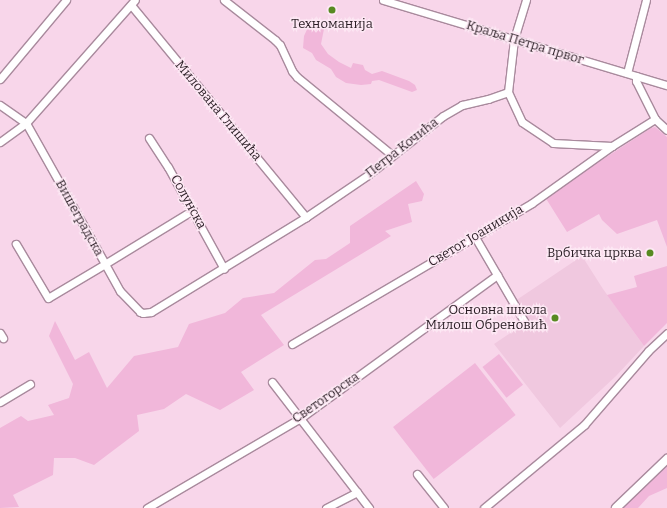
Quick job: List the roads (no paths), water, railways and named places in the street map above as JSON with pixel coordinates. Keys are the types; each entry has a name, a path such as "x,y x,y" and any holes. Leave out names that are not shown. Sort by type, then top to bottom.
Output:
{"street":[{"path":"0,79 66,0"},
{"path":"224,0 280,45 297,77 392,155"},
{"name":"Краља Петра првог","path":"383,0 667,85"},
{"path":"526,0 514,39 508,92 522,122 553,143 612,146"},
{"path":"627,73 646,0"},
{"path":"0,142 26,123 133,2"},
{"name":"Милована Глишића","path":"133,2 306,217"},
{"path":"636,76 636,81 655,119 667,130"},
{"name":"Петра Кочића","path":"105,264 120,291 131,304 143,313 151,312 224,269 306,217 368,175 443,116 462,105 488,99 508,92"},
{"path":"0,104 26,123"},
{"name":"Светог Јоаникија","path":"292,344 475,238 532,203 612,146 655,119"},
{"name":"Вишеградска","path":"16,244 48,298 105,264 26,123"},
{"name":"Солунска","path":"149,138 192,210 224,269"},
{"path":"105,264 192,210"},
{"path":"475,238 525,323"},
{"name":"Светогорска","path":"147,508 299,419 497,275"},
{"path":"484,508 584,424 648,352 667,333"},
{"path":"272,382 369,508"},
{"path":"0,402 30,384"},
{"path":"616,508 667,459"},
{"path":"417,474 444,508"},
{"path":"326,508 357,492"}],"place":[{"name":"Техноманија","path":"332,10"},
{"name":"Врбичка црква","path":"650,253"},
{"name":"Основна школа Милош Обреновић","path":"555,318"}]}
